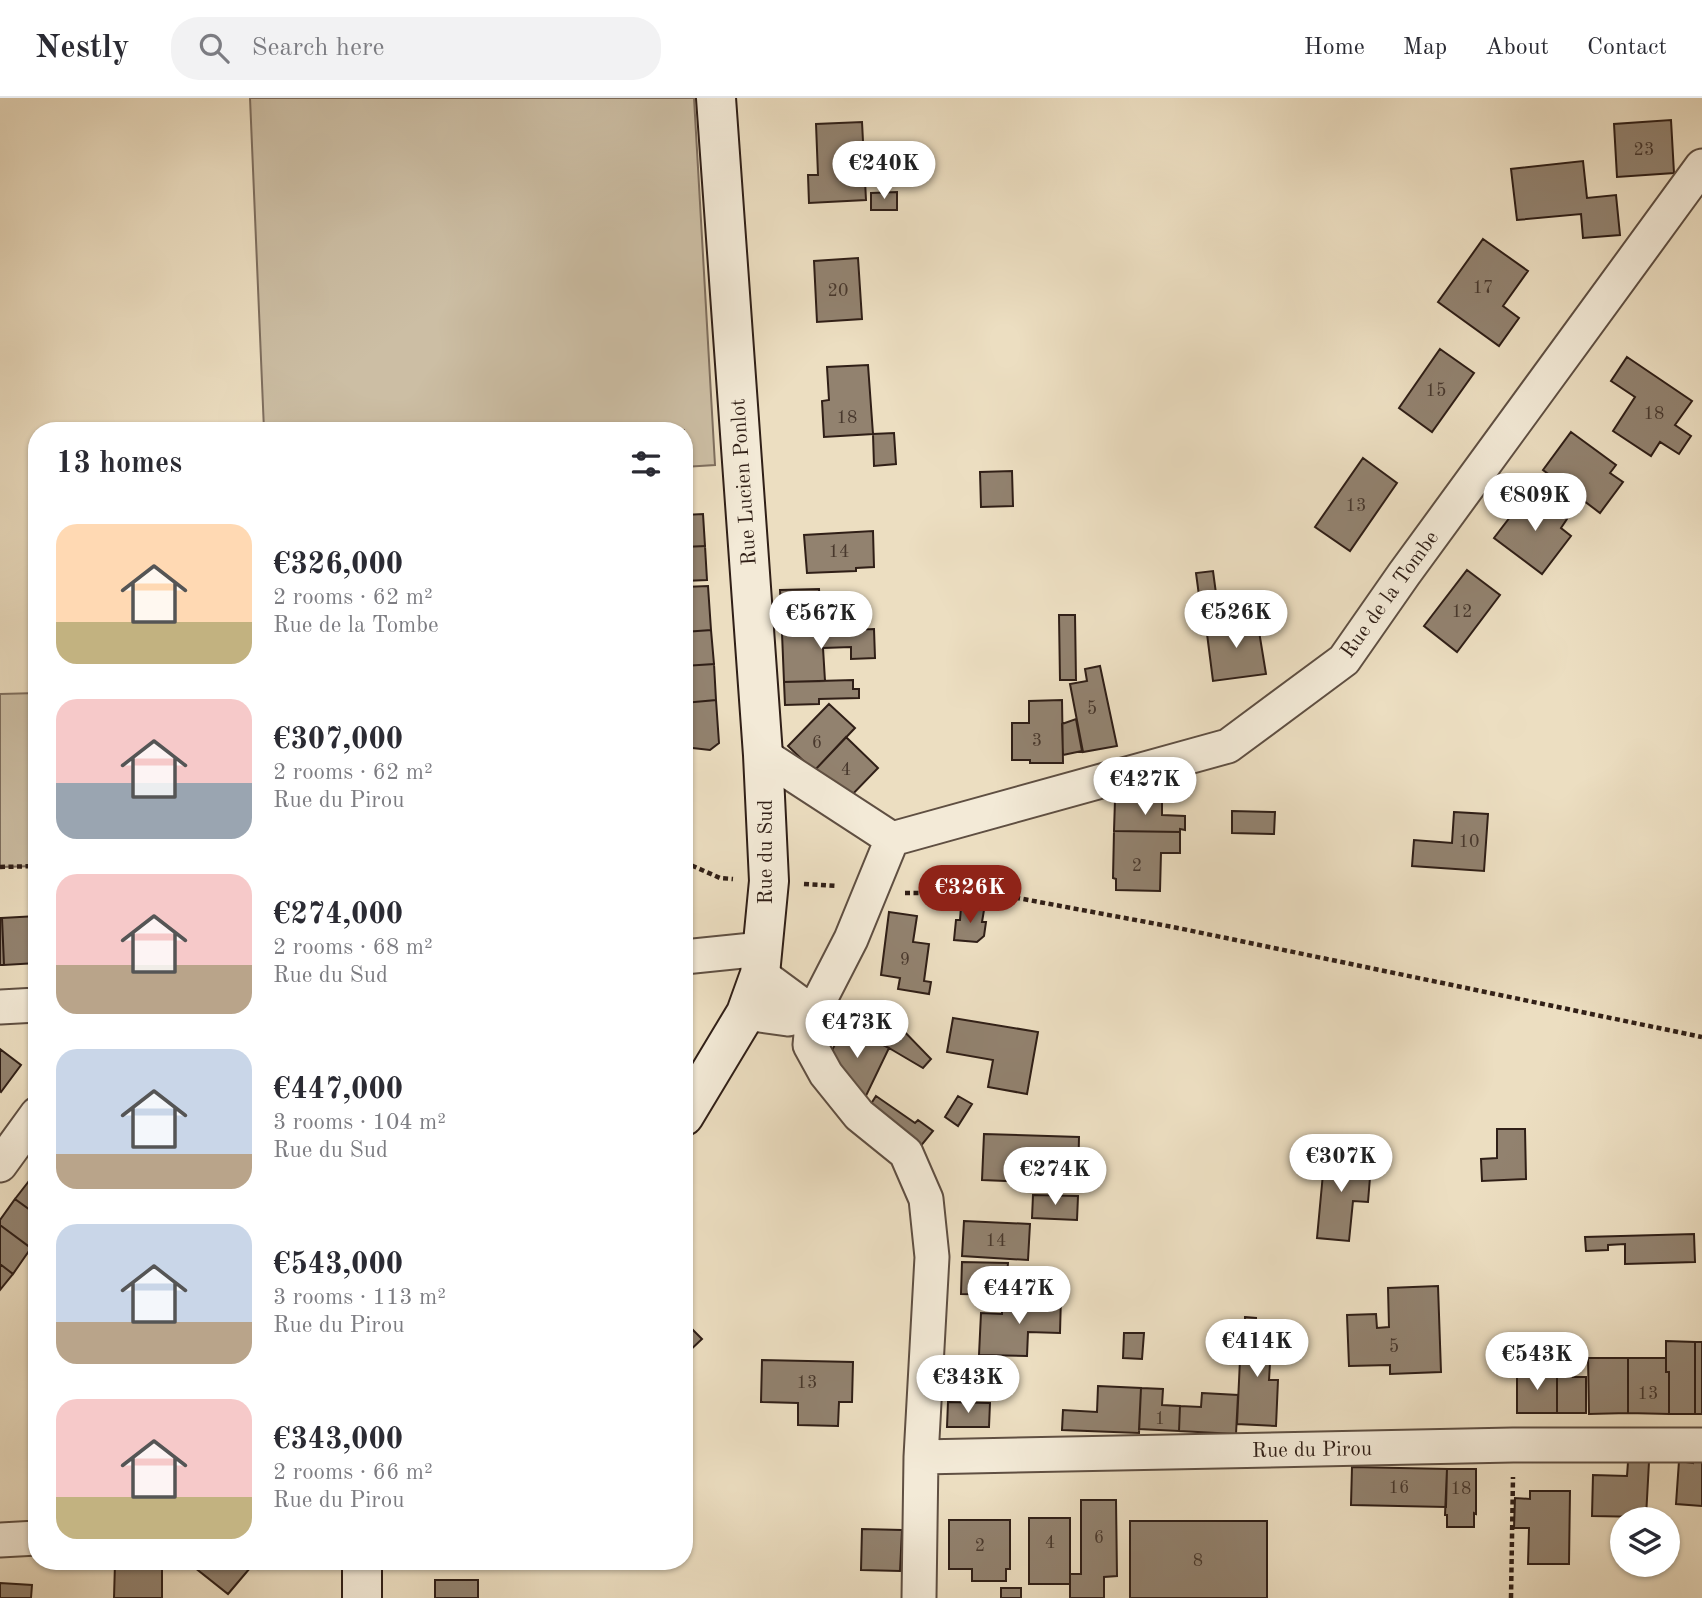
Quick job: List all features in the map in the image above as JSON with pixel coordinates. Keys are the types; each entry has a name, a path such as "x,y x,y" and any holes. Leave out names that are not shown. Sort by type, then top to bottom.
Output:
{"main road":[{"name":"Rue Lucien Ponlot","path":"716,98 763,755"},
{"name":"Rue du Sud","path":"693,1101 746,1013 761,962 769,881 763,755"},
{"path":"362,1570 362,1598"}],"street":[{"name":"Rue de la Tombe","path":"892,839 1228,746 1344,660 1412,562 1702,166"},
{"path":"763,755 892,839 851,939 813,1013 810,1045 826,1074 859,1115 906,1153 926,1199 932,1257 921,1457 919,1598"},
{"path":"693,958 761,962 813,1013"},
{"path":"0,1007 28,1005"},
{"path":"746,1013 788,1019 813,1013"},
{"path":"0,1165 28,1126"},
{"name":"Rue du Pirou","path":"921,1457 1513,1445 1702,1445"},
{"path":"0,1540 28,1538"}],"path":[{"path":"0,867 28,866"},
{"path":"693,866 720,878 904,893 991,893 1173,927 1702,1037"},
{"path":"1511,1598 1513,1445"}],"shaded area":[{"path":"250,98 694,98 715,465 693,466 693,422 264,422"},
{"path":"28,693 28,866 0,867 0,694"}],"building":[{"path":"1671,120 1674,173 1617,177 1614,124"},
{"path":"862,122 866,200 809,203 808,175 818,175 816,124"},
{"path":"1583,161 1587,198 1616,195 1620,235 1583,238 1581,214 1517,220 1511,169"},
{"path":"897,192 897,210 871,210 871,193"},
{"path":"1483,239 1528,271 1503,306 1519,318 1499,346 1438,302"},
{"path":"858,258 862,319 817,322 814,261"},
{"path":"1440,349 1474,373 1432,432 1399,408"},
{"path":"1627,357 1692,401 1675,425 1691,436 1679,454 1660,442 1651,456 1613,431 1635,397 1611,381"},
{"path":"868,365 873,434 824,437 822,401 829,400 827,367"},
{"path":"1571,432 1616,465 1610,473 1623,482 1600,513 1543,470"},
{"path":"894,433 896,464 874,466 873,434"},
{"path":"1363,458 1397,483 1350,551 1315,527"},
{"path":"1012,471 1013,506 981,507 980,472"},
{"path":"1530,491 1567,519 1561,528 1571,536 1542,574 1494,538"},
{"path":"703,514 705,546 693,547 693,515"},
{"path":"873,531 874,567 856,568 856,571 807,573 804,535"},
{"path":"705,546 707,580 693,581 693,547"},
{"path":"1467,570 1500,595 1457,652 1424,626"},
{"path":"1213,571 1217,601 1200,603 1196,573"},
{"path":"708,586 711,630 693,631 693,587"},
{"path":"819,589 821,621 851,622 851,630 782,633 780,590"},
{"path":"1059,615 1075,615 1076,680 1060,680"},
{"path":"1257,619 1266,674 1213,681 1206,626"},
{"path":"874,629 875,658 851,659 851,647 823,648 825,681 784,682 782,633"},
{"path":"711,630 714,664 693,665 693,631"},
{"path":"714,664 716,700 693,702 693,665"},
{"path":"1100,666 1117,746 1083,752 1070,684 1087,681 1085,669"},
{"path":"853,680 853,689 859,689 859,698 819,699 819,704 785,705 784,682"},
{"path":"716,700 719,743 710,750 693,748 693,702"},
{"path":"1062,700 1063,763 1012,760 1012,723 1029,723 1029,701"},
{"path":"829,704 855,728 814,771 788,746"},
{"path":"1076,719 1082,751 1063,755 1062,724"},
{"path":"846,737 878,768 849,798 814,771"},
{"path":"1115,800 1162,801 1162,815 1185,816 1185,830 1114,831"},
{"path":"1232,811 1275,812 1274,834 1232,833"},
{"path":"1454,812 1488,814 1484,871 1412,866 1414,840 1452,843"},
{"path":"1114,831 1180,832 1180,853 1161,853 1160,891 1116,890 1116,879 1113,878"},
{"path":"961,907 984,910 984,936 977,942 954,940 956,920 960,920"},
{"path":"889,912 917,916 913,942 929,944 924,981 931,982 929,994 898,989 900,978 881,975"},
{"path":"28,917 28,964 4,965 2,918"},
{"path":"2,918 4,965 0,965"},
{"path":"855,1005 900,1027 931,1059 923,1068 845,1025"},
{"path":"953,1018 1038,1032 1027,1094 988,1087 993,1060 947,1052"},
{"path":"845,1025 889,1048 863,1102 826,1062"},
{"path":"0,1049 21,1065 1,1092 0,1091"},
{"path":"876,1096 915,1123 918,1120 933,1131 911,1158 869,1107"},
{"path":"958,1096 972,1104 958,1126 945,1117"},
{"path":"1497,1129 1525,1129 1526,1179 1482,1181 1481,1159 1497,1158"},
{"path":"984,1134 1079,1137 1078,1184 982,1180"},
{"path":"1325,1152 1357,1155 1356,1164 1371,1165 1368,1202 1353,1201 1349,1241 1317,1238"},
{"path":"28,1182 28,1208 15,1199"},
{"path":"1033,1195 1078,1196 1077,1220 1032,1218"},
{"path":"15,1199 28,1208 28,1246 0,1225 0,1220"},
{"path":"964,1221 1030,1224 1028,1260 962,1256"},
{"path":"0,1225 28,1246 28,1252 13,1274 0,1264"},
{"path":"1694,1234 1695,1262 1625,1264 1625,1244 1608,1245 1608,1250 1586,1251 1585,1237"},
{"path":"962,1262 1008,1263 1007,1274 1054,1275 1054,1296 961,1294"},
{"path":"0,1264 13,1274 0,1290"},
{"path":"1438,1286 1441,1372 1390,1374 1390,1365 1349,1366 1347,1315 1376,1314 1377,1328 1389,1327 1388,1288"},
{"path":"1027,1295 1061,1296 1060,1333 1028,1332 1027,1356 979,1355 981,1313 1002,1314 1002,1308 1027,1309"},
{"path":"1245,1317 1256,1318 1256,1330 1272,1331 1269,1380 1278,1380 1276,1426 1237,1424 1241,1338 1250,1339 1250,1330 1245,1329"},
{"path":"693,1330 702,1339 693,1348"},
{"path":"1124,1333 1144,1333 1142,1359 1123,1358"},
{"path":"1666,1341 1695,1342 1695,1414 1669,1414"},
{"path":"1695,1342 1702,1342 1702,1414 1695,1414"},
{"path":"1530,1345 1531,1365 1509,1366 1508,1346"},
{"path":"1588,1358 1628,1358 1628,1413 1589,1414"},
{"path":"1628,1358 1666,1358 1666,1372 1669,1372 1669,1414 1628,1413"},
{"path":"762,1360 853,1362 852,1402 839,1402 838,1426 798,1425 798,1403 761,1402"},
{"path":"1517,1370 1557,1371 1557,1413 1517,1413"},
{"path":"1557,1371 1573,1371 1573,1377 1586,1377 1586,1413 1557,1413"},
{"path":"1098,1386 1141,1388 1139,1433 1062,1430 1063,1410 1097,1412"},
{"path":"1141,1388 1163,1389 1162,1405 1180,1406 1179,1431 1139,1429"},
{"path":"1202,1393 1238,1395 1236,1434 1179,1431 1180,1406 1201,1407"},
{"path":"948,1402 990,1403 989,1427 947,1427"},
{"path":"1693,1458 1702,1459 1702,1506 1676,1504 1679,1461 1693,1463"},
{"path":"1628,1462 1649,1462 1647,1507 1610,1507 1610,1516 1592,1516 1593,1475 1627,1476"},
{"path":"1352,1467 1447,1469 1446,1507 1351,1505"},
{"path":"1447,1469 1476,1469 1474,1527 1447,1527"},
{"path":"1530,1491 1570,1491 1569,1564 1528,1564 1529,1528 1514,1528 1515,1498 1530,1499"},
{"path":"1081,1500 1116,1500 1117,1576 1104,1577 1104,1598 1070,1598 1070,1574 1081,1574"},
{"path":"1029,1518 1070,1518 1070,1584 1029,1584"},
{"path":"949,1520 1010,1520 1010,1569 1006,1569 1006,1581 972,1581 972,1569 949,1569"},
{"path":"1130,1521 1267,1521 1267,1598 1130,1598"},
{"path":"862,1529 902,1530 900,1571 861,1570"},
{"path":"115,1570 162,1570 162,1598 114,1598"},
{"path":"198,1570 248,1570 228,1594"},
{"path":"435,1580 478,1580 478,1598 435,1598"},
{"path":"0,1583 32,1585 31,1598 0,1598"},
{"path":"1001,1588 1021,1588 1021,1598 1001,1598"}]}
